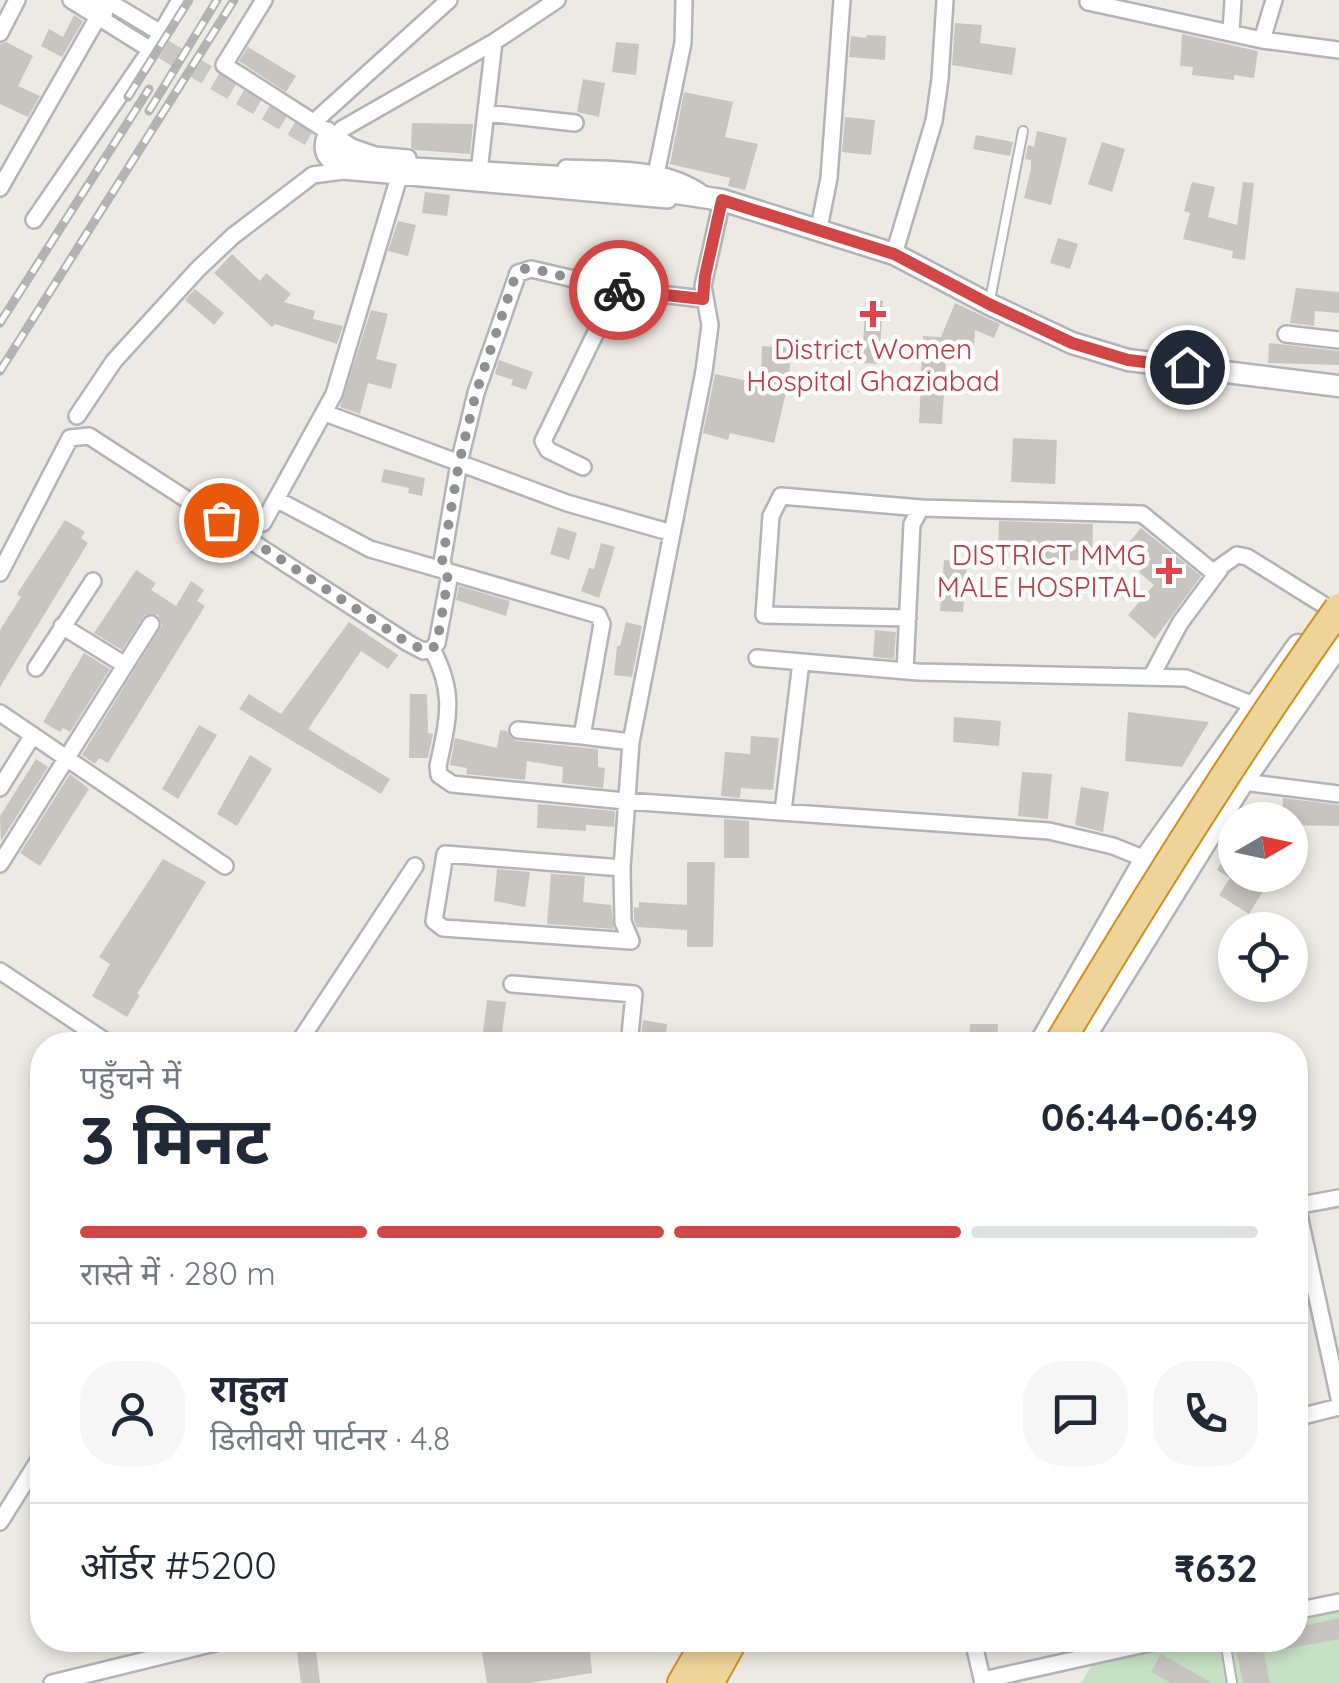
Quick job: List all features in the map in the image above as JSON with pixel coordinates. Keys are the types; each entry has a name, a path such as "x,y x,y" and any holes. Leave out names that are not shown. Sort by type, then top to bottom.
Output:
{"highway":[{"path":"1066,1032 1154,882 1335,602"},
{"path":"682,1683 700,1652"},
{"path":"709,1683 726,1652"}],"street":[{"path":"0,33 17,0"},
{"path":"70,0 161,33"},
{"path":"83,0 102,10 151,50"},
{"path":"34,220 151,50 180,0"},
{"path":"264,0 224,65 370,166 579,178 715,199 894,254 1072,343 1128,360 1339,386"},
{"path":"344,172 329,162 321,150 328,134 449,0"},
{"path":"328,134 494,42 557,0"},
{"path":"656,174 683,44 684,0"},
{"path":"819,228 830,178 842,0"},
{"path":"894,254 934,120 945,0"},
{"path":"1230,32 1234,0"},
{"path":"1262,40 1274,0"},
{"path":"1088,2 1262,40 1339,50"},
{"path":"0,188 102,10"},
{"path":"480,163 494,42"},
{"path":"486,113 576,123"},
{"path":"328,134 375,155 656,174 715,199"},
{"path":"76,416 139,333 233,236 304,180 322,173 659,200 715,199"},
{"path":"263,524 325,413 340,377 399,178"},
{"path":"622,868 445,854 434,921 442,928 631,941 623,922 622,868 631,742 710,335 703,299 715,199"},
{"path":"0,573 70,438 89,436 408,643 432,649 437,643 446,595 449,574 442,562 459,463 476,393 518,273 530,268 617,290 703,299"},
{"path":"583,467 548,450 543,441 617,290"},
{"path":"1286,334 1339,340"},
{"path":"325,413 566,502 672,533"},
{"path":"908,618 764,615 771,516 781,496 920,508 1142,514 1213,572 1220,569"},
{"path":"276,499 370,549 598,615 602,624 582,736"},
{"path":"905,671 912,524 920,508"},
{"path":"1046,1032 1144,858 1253,703 1335,602 1236,555 1220,569 1180,623 1151,677"},
{"path":"36,668 93,581"},
{"path":"0,864 150,624"},
{"path":"62,626 125,665"},
{"path":"1088,1032 1243,782 1339,645"},
{"path":"432,649 449,692 450,708 438,766 446,781 625,800 1049,831 1113,846 1144,858"},
{"path":"757,658 905,671 1198,681 1253,703 1284,724"},
{"path":"782,811 801,662"},
{"path":"0,713 225,866"},
{"path":"518,730 631,742"},
{"path":"0,788 33,735"},
{"path":"1243,782 1339,794"},
{"path":"306,1032 415,866"},
{"path":"0,971 92,1032"},
{"path":"512,984 634,994 630,1032"},
{"path":"1308,1204 1339,1198"},
{"path":"1308,1260 1339,1398"},
{"path":"1308,1414 1339,1406"},
{"path":"0,1522 30,1474"},
{"path":"1308,1608 1339,1602"},
{"path":"52,1683 159,1652"},
{"path":"975,1652 979,1678 1077,1652"}],"lane":[{"path":"989,304 1024,131"},
{"path":"1227,1652 1232,1683"}],"green space":[{"path":"1339,1602 1339,1683 1081,1683 1098,1655 1111,1652 1308,1652 1308,1608"}],"building":[{"path":"74,15 83,21 62,57 41,46 49,29 63,37"},
{"path":"955,23 982,25 980,43 1016,48 1012,75 952,65"},
{"path":"1182,34 1258,51 1254,78 1192,75 1193,67 1180,66"},
{"path":"851,36 886,36 885,60 849,57"},
{"path":"6,42 33,56 18,86 40,96 28,117 0,104 0,44"},
{"path":"616,42 639,44 636,75 612,72"},
{"path":"248,47 296,76 286,92 239,61"},
{"path":"583,79 605,83 599,117 577,112"},
{"path":"684,92 733,102 725,137 758,144 745,190 728,186 730,178 670,164"},
{"path":"845,117 875,120 871,155 842,152"},
{"path":"412,123 473,124 470,154 411,148"},
{"path":"1037,131 1067,138 1051,205 1024,198 1031,169 1031,160 1025,159 1028,145 1034,147"},
{"path":"976,135 1013,142 1010,156 973,149"},
{"path":"1102,142 1125,149 1112,192 1088,184"},
{"path":"1192,182 1215,187 1208,217 1237,225 1243,182 1254,183 1245,260 1232,258 1233,251 1183,239 1190,213 1184,211"},
{"path":"425,192 450,195 447,216 422,213"},
{"path":"398,221 416,225 408,256 388,251"},
{"path":"1058,238 1078,244 1070,269 1050,263"},
{"path":"617,247 636,251 630,279 611,276"},
{"path":"232,254 260,281 266,273 291,294 284,302 315,311 313,319 343,326 337,344 275,324 272,327 214,273"},
{"path":"1296,288 1339,292 1339,313 1315,311 1314,326 1290,323"},
{"path":"195,289 224,313 214,325 185,300"},
{"path":"866,299 883,301 879,364 797,359 798,339 863,343"},
{"path":"955,303 1000,324 994,338 975,330 973,359 946,358 942,424 919,423 923,336 941,337"},
{"path":"371,310 388,314 376,359 397,364 391,389 368,383 360,414 340,407"},
{"path":"1269,343 1339,351 1339,365 1268,363"},
{"path":"762,346 791,348 789,380 774,443 730,433 728,440 703,433 715,374 753,382 754,375 761,376"},
{"path":"499,360 533,372 526,390 495,374"},
{"path":"1013,438 1057,440 1055,484 1011,482"},
{"path":"384,469 425,478 422,496 408,493 409,488 381,482"},
{"path":"65,520 85,532 81,538 88,543 0,687 0,630 21,597 17,594"},
{"path":"999,521 1093,524 1092,561 998,557"},
{"path":"558,527 577,533 569,560 550,554"},
{"path":"1141,528 1201,576 1155,639 1128,615 1154,585 1139,572 1151,559 1130,541"},
{"path":"601,543 615,547 599,598 581,591 589,568 594,569"},
{"path":"944,560 967,562 963,612 940,611"},
{"path":"136,570 156,583 151,590 176,606 191,581 204,590 197,601 205,606 108,763 99,758 95,764 82,755 162,625 158,615 145,615 122,650 94,633"},
{"path":"459,586 510,601 506,616 456,600"},
{"path":"349,622 398,655 388,669 361,651 308,729 390,779 381,794 239,709 249,694 281,714"},
{"path":"626,622 642,626 632,677 614,675 617,646"},
{"path":"875,630 896,632 894,659 873,657"},
{"path":"84,653 110,669 70,732 63,728 60,732 43,722"},
{"path":"410,694 427,694 428,733 433,734 428,758 409,758"},
{"path":"1128,712 1209,722 1182,767 1125,761"},
{"path":"954,717 1001,721 999,746 953,742"},
{"path":"199,725 217,735 178,799 162,789"},
{"path":"500,730 517,741 598,749 598,767 605,768 603,788 562,783 563,767 527,761 525,780 466,774 467,768 450,765 455,738 497,748"},
{"path":"751,736 779,738 773,790 741,788 740,798 721,796 725,752 750,754"},
{"path":"250,755 272,769 237,826 217,814"},
{"path":"36,759 48,767 1,841 0,816"},
{"path":"1022,772 1052,774 1048,819 1018,816"},
{"path":"70,774 89,789 40,866 20,853"},
{"path":"1081,787 1109,792 1103,832 1075,825"},
{"path":"1283,798 1339,805 1339,826 1308,825 1308,802 1283,802"},
{"path":"538,804 615,811 614,827 586,825 586,831 537,828"},
{"path":"724,819 749,821 749,858 724,858"},
{"path":"163,859 206,882 127,1017 92,996 110,964 99,957"},
{"path":"687,862 715,862 713,947 687,947 687,930 637,927 634,920 634,907 639,908 639,902 687,905"},
{"path":"497,869 530,872 525,907 494,901"},
{"path":"551,874 585,876 583,902 611,905 614,929 547,924"},
{"path":"1221,892 1263,892 1250,912 1219,895"},
{"path":"487,1000 506,1002 502,1032 483,1032"},
{"path":"643,1020 667,1024 666,1032 642,1032"},
{"path":"970,1024 998,1024 998,1032 970,1032"},
{"path":"1339,1618 1339,1639 1308,1645 1308,1625"},
{"path":"297,1652 316,1652 320,1683 301,1683"},
{"path":"482,1652 590,1652 592,1673 530,1683 487,1683"},
{"path":"1237,1652 1269,1652 1264,1653 1270,1683 1243,1683"},
{"path":"1161,1654 1212,1683 1171,1683 1151,1672"}],"tunnel":[{"path":"138,34 331,149"}],"railway":[{"path":"128,97 189,0"},
{"path":"149,111 217,0"},
{"path":"0,371 234,0"},
{"path":"0,323 149,89"}],"way so far":[{"path":"221,520 408,643 432,649 437,643 449,574 442,562 459,463 476,393 515,277 530,268 619,290"}],"place":[{"name":"District Women Hospital Ghaziabad","path":"873,314"},
{"name":"DISTRICT MMG MALE HOSPITAL","path":"1169,571"}],"route":[{"path":"619,290 703,299 722,200 894,254 1072,343 1128,360 1187,367"}]}
